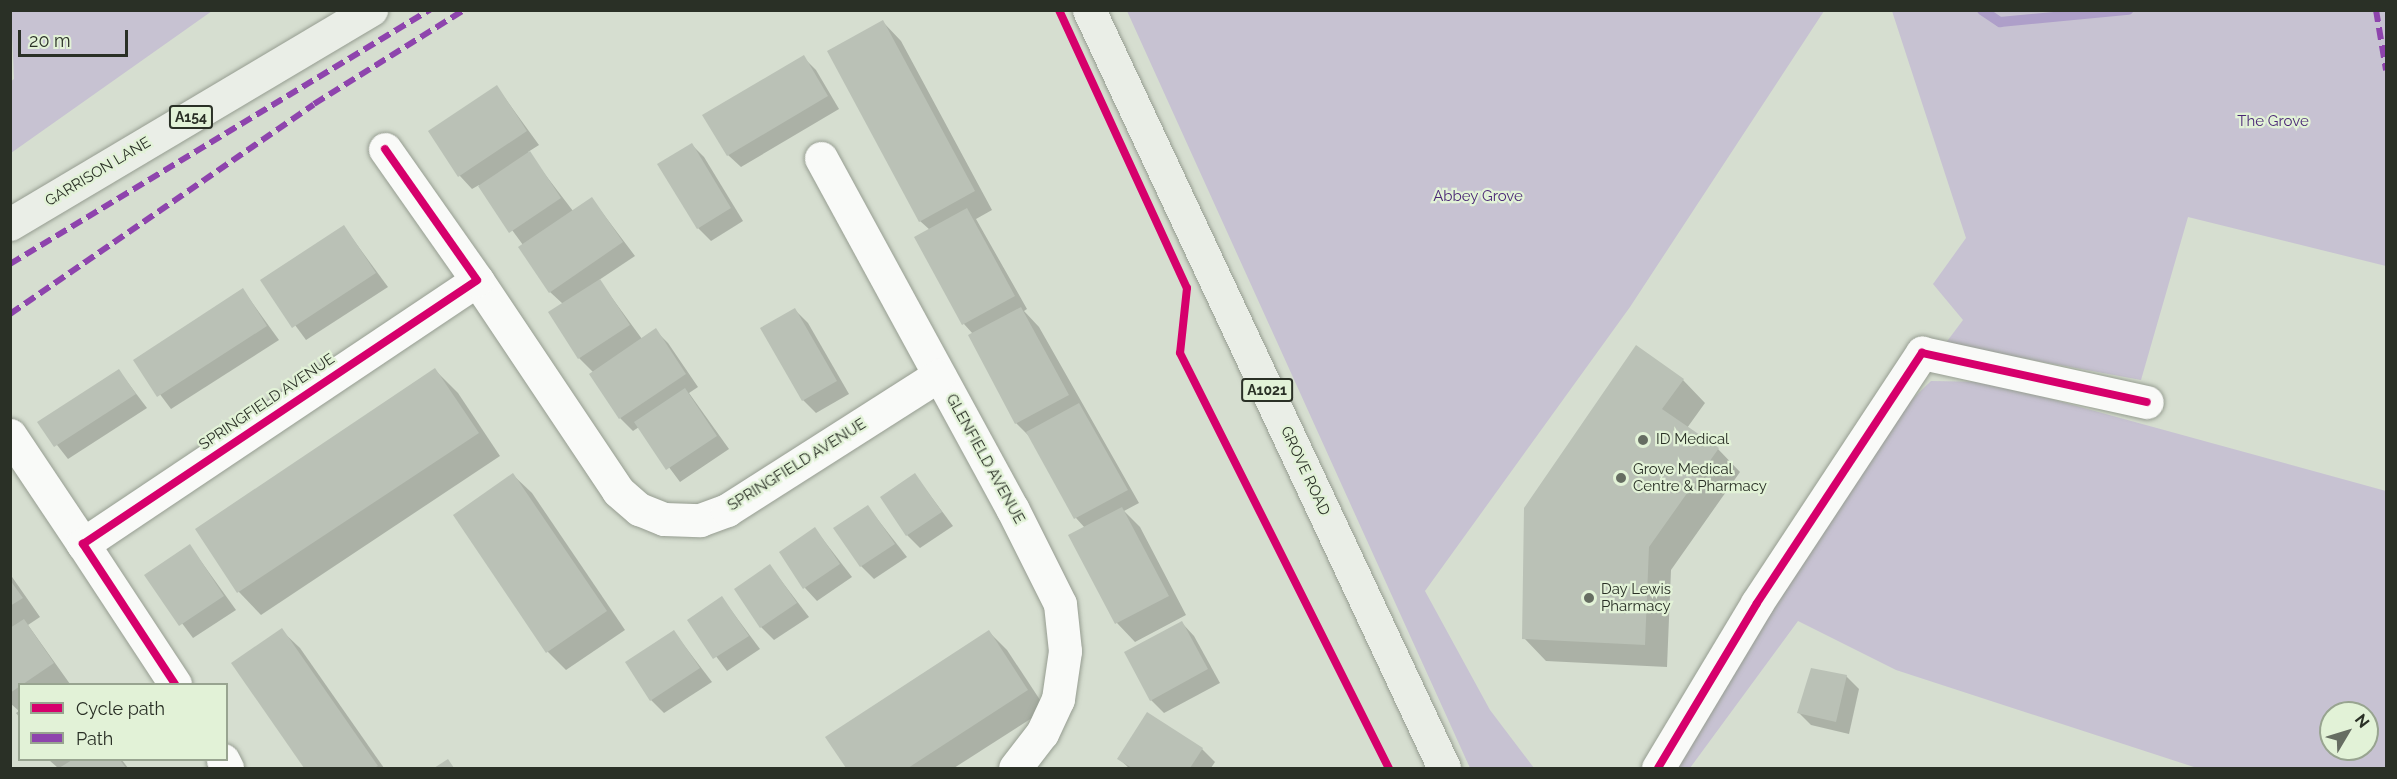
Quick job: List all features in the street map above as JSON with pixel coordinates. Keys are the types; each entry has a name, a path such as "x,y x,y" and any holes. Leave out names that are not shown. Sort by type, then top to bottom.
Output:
{"main road":[{"name":"GARRISON LANE","path":"10,224 371,10"},
{"name":"GROVE ROAD","path":"1089,10 1444,768"}],"street":[{"name":"SPRINGFIELD AVENUE","path":"385,149 477,280 618,491 639,509 664,519 700,520 727,510 939,375"},
{"name":"GLENFIELD AVENUE","path":"821,158 1045,571 1063,618 1064,668 1054,712 1015,768"},
{"name":"SPRINGFIELD AVENUE","path":"83,544 477,280"},
{"path":"1658,768 1757,603 1922,353 2147,402"},
{"path":"10,435 174,683"}],"green space":[{"path":"11,10 212,11 11,153 10,82 14,79"},
{"name":"Abbey Grove","path":"1127,11 1824,11 1630,307 1425,591 1490,710 1534,768 1470,768"},
{"name":"The Grove","path":"1892,11 2386,11 2386,266 2188,217 2141,380 1945,344 1963,320 1933,284 1966,238"},
{"path":"1931,381 1989,382 2386,491 2386,768 2197,768 1896,670 1798,621 1690,768 1672,768 1893,418"}],"building":[{"path":"883,20 975,191 919,222 827,51"},
{"path":"804,55 828,96 727,156 702,115"},
{"path":"497,85 527,131 458,177 428,131"},
{"path":"692,143 731,208 697,229 657,164"},
{"path":"530,151 561,198 509,233 478,186"},
{"path":"592,197 623,242 549,293 518,247"},
{"path":"967,208 1015,296 962,325 914,237"},
{"path":"344,225 376,273 292,328 260,280"},
{"path":"600,279 630,325 578,359 548,312"},
{"path":"243,288 267,326 157,397 133,360"},
{"path":"1021,307 1069,395 1015,424 968,335"},
{"path":"795,308 837,381 802,401 760,328"},
{"path":"656,328 686,374 619,419 589,374"},
{"name":"Grove Medical Centre & Pharmacy","path":"1636,345 1684,379 1662,409 1719,448 1649,547 1645,645 1522,639 1524,508"},
{"path":"435,368 479,433 237,593 195,529"},
{"path":"119,369 136,394 54,447 37,422"},
{"path":"685,388 717,436 666,470 634,422"},
{"path":"1079,403 1128,490 1074,519 1026,432"},
{"path":"513,473 607,611 546,653 453,515"},
{"path":"915,473 942,512 906,536 880,497"},
{"path":"868,505 895,544 860,567 833,528"},
{"path":"1122,507 1169,596 1115,624 1068,535"},
{"path":"815,527 840,564 803,589 779,552"},
{"path":"190,544 224,596 179,626 144,575"},
{"path":"770,564 797,603 760,628 734,589"},
{"path":"10,580 23,598 10,606"},
{"path":"722,596 749,636 713,659 687,620"},
{"path":"24,619 54,663 25,683 18,683 18,688 10,693 10,628"},
{"path":"1182,621 1208,669 1150,701 1124,652"},
{"path":"282,628 378,766 374,768 304,768 231,663"},
{"path":"674,630 700,668 650,701 625,662"},
{"path":"989,630 1028,690 908,768 846,768 825,737"},
{"path":"1811,668 1847,675 1836,722 1797,713"},
{"path":"1147,712 1203,748 1190,768 1132,768 1117,759"},
{"path":"448,759 454,768 434,768"},
{"path":"70,761 121,761 126,768 59,768"}],"waterway":[{"path":"1982,10 2000,22 2128,10"}],"marked path":[{"path":"10,264 430,10"},
{"path":"10,314 314,104 464,10"},
{"path":"2376,10 2386,70"}],"cycle path":[{"path":"1059,10 1187,288 1180,353 1389,768"},
{"path":"174,683 83,544 477,280 385,149"},
{"path":"1658,768 1757,603 1922,353 2147,402"}],"place":[{"name":"ID Medical","path":"1643,440"},
{"name":"Grove Medical Centre & Pharmacy","path":"1621,478"},
{"name":"Day Lewis Pharmacy","path":"1589,598"}]}
